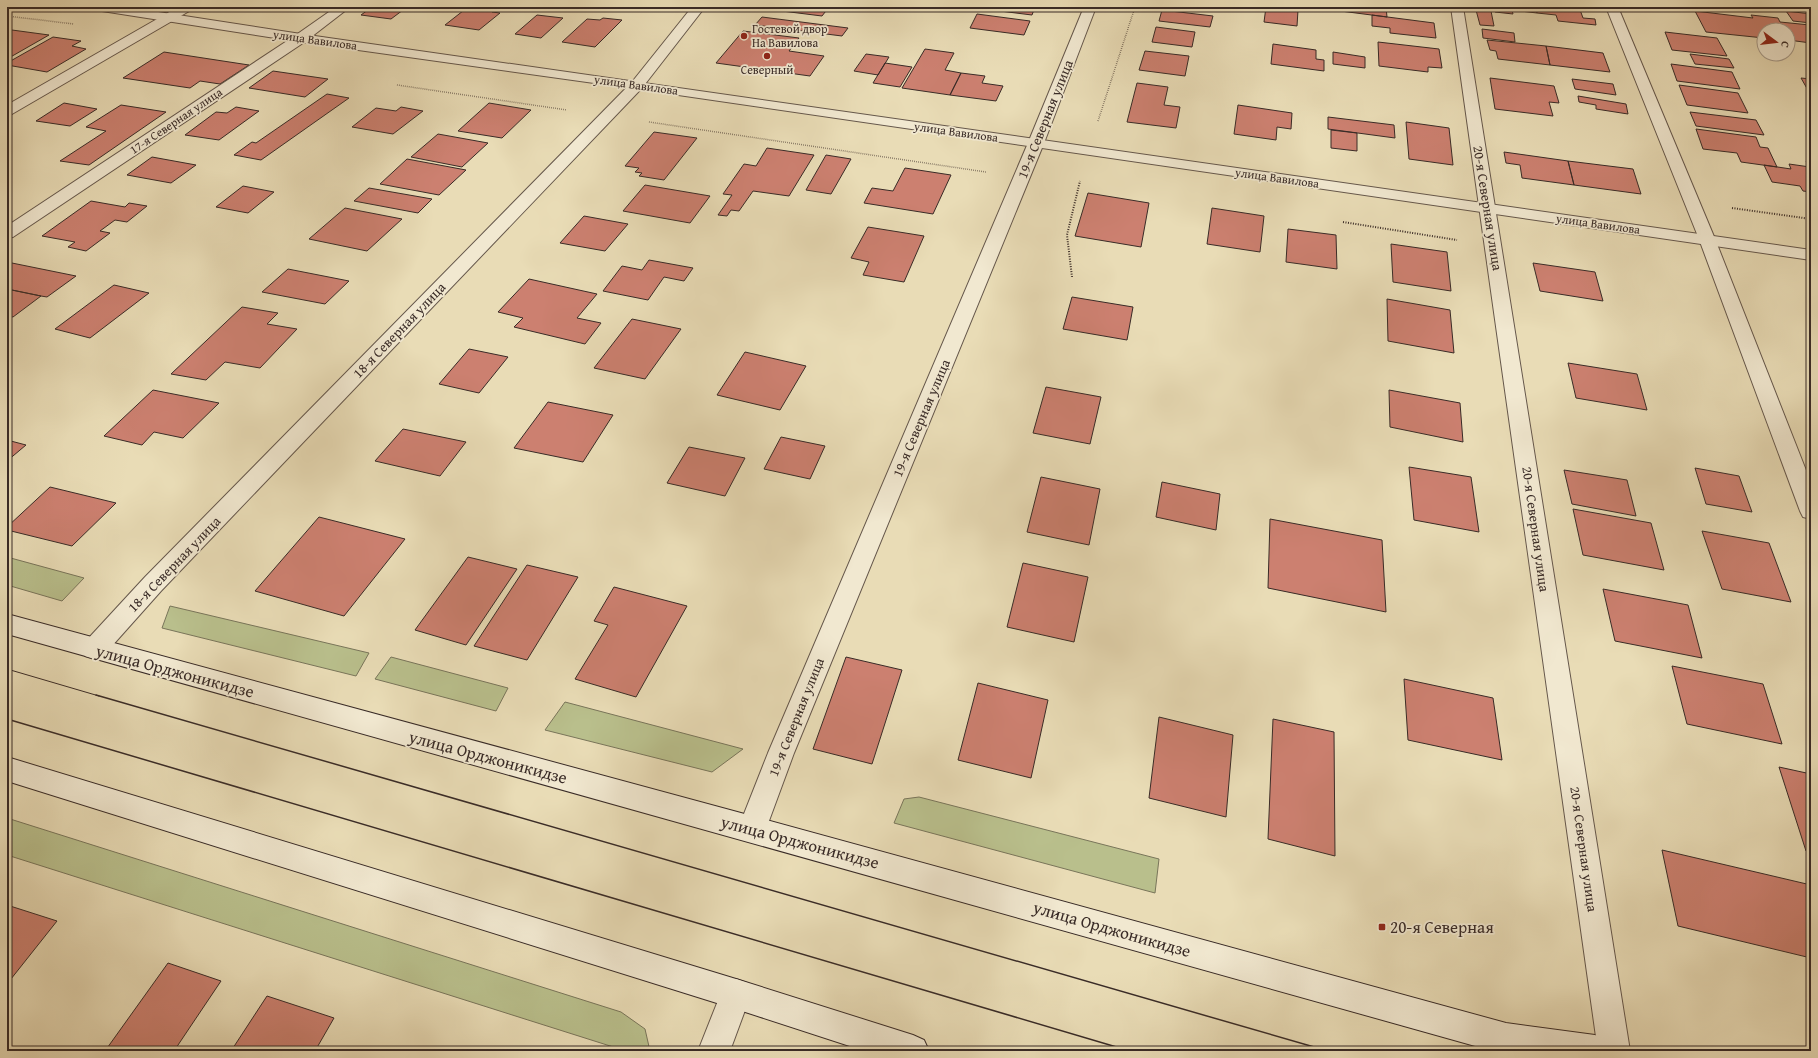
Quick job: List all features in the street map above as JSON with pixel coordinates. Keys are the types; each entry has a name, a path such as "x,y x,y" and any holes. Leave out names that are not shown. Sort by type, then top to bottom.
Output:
{"street":[{"name":"улица Вавилова","path":"102,7 301,38 637,85 1811,255"},
{"path":"7,111 187,7"},
{"name":"17-я Северная улица","path":"7,233 301,38 344,7"},
{"name":"18-я Северная улица","path":"94,649 153,584 637,85 699,7"},
{"name":"19-я Северная улица","path":"752,829 781,753 1036,143 1090,7"},
{"name":"20-я Северная улица","path":"1458,7 1614,1051"},
{"path":"1612,7 1707,239 1811,511"},
{"name":"улица Орджоникидзе","path":"7,624 752,829 1506,1039 1595,1051"},
{"path":"7,769 736,994 913,1051"},
{"path":"714,1051 736,994"}],"green space":[{"path":"7,557 84,578 62,601 7,585"},
{"path":"170,606 369,653 356,676 162,628"},
{"path":"391,657 508,688 496,711 375,679"},
{"path":"565,702 743,749 712,772 545,730"},
{"path":"919,797 1159,859 1155,893 894,823 904,799"},
{"path":"7,818 621,1012 645,1029 650,1051 626,1051 7,855"}],"building":[{"path":"372,7 407,7 391,19 361,15"},
{"path":"468,7 498,7 492,12 500,13 479,30 445,25"},
{"path":"768,7 829,7 822,16 766,9"},
{"path":"1001,7 1035,7 1032,15 1000,11"},
{"path":"1266,7 1298,10 1297,26 1264,22"},
{"path":"1325,7 1386,7 1387,17 1325,9"},
{"path":"1495,7 1535,7 1537,13 1512,10 1513,14 1495,12"},
{"path":"1535,7 1579,7 1583,18 1595,19 1596,25 1558,21 1556,15 1537,13"},
{"path":"1162,10 1213,16 1210,27 1159,21"},
{"path":"1476,10 1491,11 1494,26 1480,25"},
{"path":"1695,11 1753,18 1751,15 1778,18 1780,22 1756,22 1756,37 1706,32"},
{"path":"1786,11 1811,14 1811,23 1793,21"},
{"path":"977,14 1030,21 1024,35 970,28"},
{"path":"537,15 563,18 541,38 515,34"},
{"path":"1372,15 1434,23 1436,38 1390,33 1390,28 1372,26"},
{"path":"762,17 848,28 842,36 755,25"},
{"path":"603,18 622,20 595,47 562,42 587,19 600,20"},
{"path":"1796,24 1810,25 1811,43 1796,41"},
{"path":"1156,27 1195,32 1192,47 1152,42"},
{"path":"1482,29 1514,33 1515,42 1483,38"},
{"path":"12,30 49,35 7,59 7,33"},
{"path":"743,31 799,38 789,51 824,56 810,76 716,63"},
{"path":"1665,32 1717,38 1727,56 1672,50"},
{"path":"53,37 81,41 72,46 86,49 47,72 7,65 7,63"},
{"path":"1487,40 1546,46 1550,65 1498,59 1496,51 1490,50"},
{"path":"1378,42 1439,49 1442,68 1428,67 1428,72 1379,66"},
{"path":"1273,44 1316,50 1316,59 1324,60 1324,71 1271,64"},
{"path":"1546,46 1603,53 1610,72 1550,65"},
{"path":"925,49 954,53 945,70 961,73 950,95 902,88"},
{"path":"1145,51 1189,56 1185,76 1139,70"},
{"path":"164,52 249,65 220,84 200,81 190,88 123,78"},
{"path":"1333,52 1365,57 1365,68 1333,64"},
{"path":"866,54 889,57 878,75 854,71"},
{"path":"1690,54 1729,59 1734,68 1695,64"},
{"path":"885,63 912,67 900,87 873,83"},
{"path":"1671,64 1732,72 1740,89 1677,81"},
{"path":"273,71 328,79 305,97 249,88"},
{"path":"961,73 985,76 982,83 1003,86 996,101 950,95"},
{"path":"1490,78 1554,86 1559,103 1549,102 1553,116 1495,109"},
{"path":"1801,78 1811,79 1811,93 1809,92"},
{"path":"1572,79 1613,84 1616,95 1575,89"},
{"path":"1137,83 1168,87 1164,105 1180,107 1176,128 1127,122"},
{"path":"1679,85 1738,93 1748,113 1687,105"},
{"path":"327,94 349,98 261,160 234,155 252,142 256,143"},
{"path":"1578,96 1626,104 1628,114 1596,109 1596,105 1579,102"},
{"path":"64,103 97,109 70,126 36,121"},
{"path":"489,103 531,110 502,138 458,131"},
{"path":"121,105 166,112 89,165 60,161 106,131 86,127"},
{"path":"1238,105 1292,113 1291,129 1277,127 1276,140 1234,134"},
{"path":"236,107 259,111 219,140 185,135 216,112 227,113"},
{"path":"401,107 423,111 393,134 352,127 376,108 396,111"},
{"path":"1690,112 1756,120 1764,135 1696,126"},
{"path":"1328,117 1394,125 1395,138 1328,129"},
{"path":"1406,122 1449,128 1453,165 1409,159"},
{"path":"1696,129 1756,137 1760,147 1768,148 1777,167 1741,162 1737,153 1703,149"},
{"path":"1331,130 1357,133 1357,151 1331,148"},
{"path":"654,132 697,138 664,180 639,176 642,173 635,172 639,168 625,166"},
{"path":"438,134 488,143 462,167 411,157"},
{"path":"767,148 814,155 789,196 753,191 739,211 731,210 727,216 718,215 732,195 723,194 744,164 756,166"},
{"path":"1504,152 1568,161 1574,185 1522,178 1520,165 1506,163"},
{"path":"826,155 851,159 831,194 806,190"},
{"path":"152,157 196,165 171,183 127,175"},
{"path":"407,159 466,170 439,195 380,184"},
{"path":"1568,161 1633,169 1641,194 1574,185"},
{"path":"1806,161 1811,161 1811,192 1803,191 1800,186 1772,182 1764,165 1791,169 1789,164 1810,167"},
{"path":"905,168 951,175 933,214 864,203 872,188 893,191"},
{"path":"645,185 710,196 690,223 623,211"},
{"path":"243,186 274,192 248,213 216,207"},
{"path":"369,188 432,199 418,213 354,201"},
{"path":"1088,193 1149,203 1141,247 1075,236"},
{"path":"91,201 125,207 129,203 147,206 127,222 115,220 100,231 110,233 86,251 68,247 75,242 42,236"},
{"path":"345,208 402,219 367,251 309,239"},
{"path":"1212,208 1264,216 1260,252 1207,244"},
{"path":"584,216 628,224 605,251 560,243"},
{"path":"868,227 924,236 904,282 863,275 869,262 851,258"},
{"path":"1288,229 1336,235 1337,269 1286,262"},
{"path":"1391,244 1447,252 1451,291 1393,282"},
{"path":"649,260 693,268 684,281 664,277 648,300 603,291 622,266 642,270"},
{"path":"7,262 76,276 47,297 41,296 7,289"},
{"path":"1533,263 1595,272 1603,301 1540,291"},
{"path":"288,269 349,281 325,304 262,292"},
{"path":"529,279 597,294 577,318 601,323 585,344 514,327 523,318 498,312"},
{"path":"114,285 149,293 90,338 55,329"},
{"path":"7,289 41,296 13,317 7,316"},
{"path":"1072,297 1133,307 1127,340 1063,329"},
{"path":"1387,299 1450,310 1454,353 1388,341"},
{"path":"242,307 278,313 267,324 297,329 260,368 225,362 206,380 171,374"},
{"path":"632,319 681,329 645,379 594,368"},
{"path":"469,349 508,357 479,393 439,384"},
{"path":"745,352 806,366 780,410 717,395"},
{"path":"1568,363 1637,374 1647,410 1576,398"},
{"path":"1046,387 1101,397 1090,444 1033,433"},
{"path":"153,390 219,403 183,438 154,432 142,445 104,436"},
{"path":"1389,390 1460,403 1463,442 1390,427"},
{"path":"548,402 613,415 583,462 514,448"},
{"path":"403,429 466,442 440,476 375,461"},
{"path":"781,437 825,446 810,479 764,469"},
{"path":"7,440 26,445 7,461"},
{"path":"689,447 745,458 725,496 667,483"},
{"path":"1409,467 1471,477 1479,532 1414,520"},
{"path":"1695,468 1739,476 1752,512 1706,504"},
{"path":"1564,470 1627,480 1636,516 1572,504"},
{"path":"1041,477 1100,489 1089,545 1027,532"},
{"path":"1162,482 1220,494 1216,530 1156,517"},
{"path":"50,487 116,503 72,546 7,530 7,527"},
{"path":"1573,509 1651,523 1664,570 1583,555"},
{"path":"319,517 405,539 344,616 255,591"},
{"path":"1270,519 1382,540 1386,612 1268,588"},
{"path":"1702,531 1769,543 1791,602 1722,589"},
{"path":"468,557 517,569 466,645 415,630"},
{"path":"1023,563 1088,577 1074,642 1007,627"},
{"path":"527,565 578,577 527,660 474,646"},
{"path":"614,587 687,606 636,697 575,679 608,625 594,621"},
{"path":"1603,589 1688,605 1702,658 1615,641"},
{"path":"846,657 902,670 872,764 813,749"},
{"path":"1672,666 1763,684 1782,744 1687,724"},
{"path":"1404,679 1493,698 1502,760 1408,740"},
{"path":"978,683 1048,700 1031,778 958,760"},
{"path":"1159,717 1233,735 1226,817 1149,798"},
{"path":"1273,719 1334,732 1335,856 1268,839"},
{"path":"1779,767 1811,774 1811,852 1806,851"},
{"path":"1662,850 1811,885 1811,958 1678,926"},
{"path":"7,905 57,921 7,984"},
{"path":"168,963 221,981 174,1051 105,1051"},
{"path":"267,996 334,1018 315,1051 231,1051"}],"tram line":[{"path":"7,669 99,696"},
{"path":"96,695 1328,1051"},
{"path":"7,719 1130,1051"}],"place":[{"name":"Гостевой двор На Вавилова","path":"744,36"},
{"name":"Северный","path":"767,56"},
{"name":"20-я Северная","path":"1382,927"}]}
